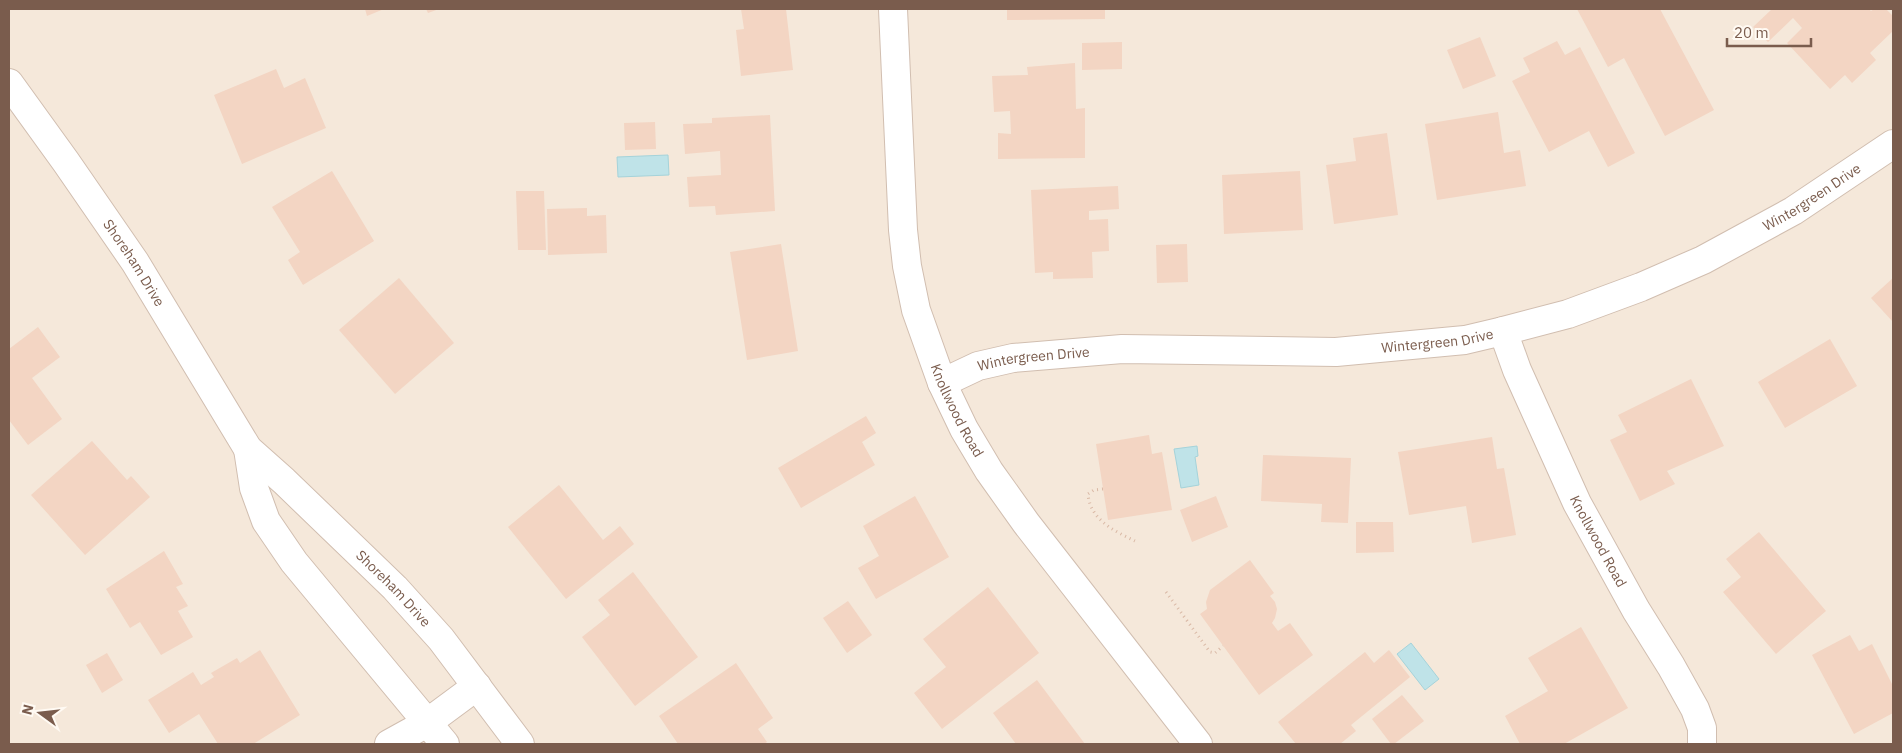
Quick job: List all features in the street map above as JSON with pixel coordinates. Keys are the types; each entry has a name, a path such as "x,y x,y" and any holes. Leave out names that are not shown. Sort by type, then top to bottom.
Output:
{"street":[{"name":"Knollwood Road","path":"892,9 903,230 907,266 916,310 942,383 964,429 989,472 1026,523 1198,744"},
{"name":"Shoreham Drive","path":"9,83 135,262 248,449 284,480 395,588 441,638 520,744"},
{"name":"Wintergreen Drive","path":"942,383 978,366 1013,358 1122,349 1336,352 1465,340 1503,331 1568,314 1641,287 1703,260 1793,211 1893,144"},
{"name":"Knollwood Road","path":"1503,331 1517,370 1577,503 1636,610 1696,709 1702,728 1702,744"},
{"name":"Shoreham Drive","path":"248,449 254,488 266,521 294,562 445,744"},
{"path":"389,744 427,723 477,686"}],"path":[{"path":"1103,490 1094,490 1088,494 1098,517 1108,527 1137,542"},
{"path":"1166,592 1210,652 1215,653 1223,646"}],"shaded area":[{"path":"9,9 1893,9 1893,744 9,744"}],"water":[{"path":"668,155 669,175 618,177 617,157"},
{"path":"1197,446 1198,456 1195,457 1199,485 1181,488 1174,449"},
{"path":"1411,643 1439,679 1425,690 1397,654"}],"building":[{"path":"365,9 384,9 367,16"},
{"path":"426,9 439,9 428,13"},
{"path":"741,9 786,9 793,70 741,76 736,30 744,29"},
{"path":"1007,9 1105,9 1105,19 1007,20"},
{"path":"1577,9 1660,9 1714,110 1665,136 1624,58 1608,67"},
{"path":"1772,9 1869,9 1871,11 1874,9 1886,9 1893,16 1893,31 1870,53 1876,60 1852,83 1845,75 1830,89 1787,43 1802,28 1793,18 1768,42 1753,27"},
{"path":"1480,37 1496,76 1463,89 1447,50"},
{"path":"1557,41 1565,55 1580,47 1635,153 1608,167 1589,131 1549,152 1512,81 1530,72 1523,58"},
{"path":"1122,42 1122,69 1082,70 1082,43"},
{"path":"1075,63 1076,109 1085,108 1085,158 998,159 998,133 1011,134 1010,111 994,112 992,76 1028,75 1027,67"},
{"path":"276,69 284,88 305,78 326,128 242,164 214,95"},
{"path":"1498,112 1504,153 1520,150 1526,186 1437,200 1425,124"},
{"path":"770,115 775,211 716,215 715,206 689,207 687,177 721,175 720,151 685,154 683,124 712,123 712,118"},
{"path":"655,122 656,149 625,150 624,123"},
{"path":"1387,133 1398,215 1334,224 1326,165 1356,161 1353,138"},
{"path":"332,171 374,241 303,285 288,260 300,252 272,207"},
{"path":"1300,171 1303,230 1224,234 1222,175"},
{"path":"1118,186 1119,209 1089,211 1089,220 1108,219 1109,251 1092,252 1093,278 1053,279 1053,272 1035,273 1031,190"},
{"path":"516,191 544,191 546,250 518,250"},
{"path":"587,208 587,216 606,215 607,253 548,255 547,209"},
{"path":"781,244 798,351 747,360 730,252"},
{"path":"1187,244 1188,282 1157,283 1156,245"},
{"path":"399,278 454,343 395,394 339,330"},
{"path":"1893,278 1893,322 1871,298"},
{"path":"38,327 60,357 32,378 62,419 28,445 9,420 9,349"},
{"path":"1830,339 1857,386 1785,428 1758,382"},
{"path":"1691,379 1724,446 1667,471 1675,484 1640,501 1610,440 1627,432 1618,415"},
{"path":"866,416 876,433 862,442 875,465 801,508 778,468"},
{"path":"1149,435 1152,454 1162,452 1172,510 1108,520 1096,444"},
{"path":"1492,437 1497,469 1504,468 1516,535 1472,543 1466,506 1409,515 1398,452"},
{"path":"92,441 127,480 131,476 150,497 85,555 31,495"},
{"path":"1263,455 1351,458 1348,523 1321,522 1322,504 1261,501"},
{"path":"559,485 603,540 620,526 634,544 566,599 508,527"},
{"path":"915,496 949,557 876,599 858,568 879,556 863,526"},
{"path":"1216,496 1228,527 1192,542 1180,510"},
{"path":"1356,522 1393,522 1394,552 1356,553"},
{"path":"1759,532 1826,611 1776,654 1723,592 1741,577 1726,559"},
{"path":"164,551 183,584 176,587 188,606 178,611 193,637 161,655 140,622 130,628 106,589"},
{"path":"1250,560 1274,593 1270,596 1275,602 1277,609 1272,623 1278,631 1290,623 1313,655 1259,695 1200,614 1207,609 1206,602 1210,590"},
{"path":"633,572 698,657 635,706 582,637 610,615 598,600"},
{"path":"988,587 1039,653 942,729 914,693 946,667 923,639"},
{"path":"848,601 872,635 847,653 823,618"},
{"path":"1581,627 1628,708 1564,744 1520,744 1505,716 1548,691 1528,658"},
{"path":"1850,635 1859,651 1872,644 1893,686 1893,713 1854,734 1812,655"},
{"path":"260,650 300,715 253,744 218,744 199,714 169,733 148,700 193,672 201,685 214,677 211,673 237,658 240,663"},
{"path":"1389,650 1410,677 1351,725 1356,731 1340,744 1296,744 1278,722 1365,652 1374,663"},
{"path":"107,653 123,680 102,693 86,665"},
{"path":"736,663 773,718 758,729 767,742 764,744 678,744 659,716"},
{"path":"1037,680 1085,744 1016,744 993,713"},
{"path":"1402,695 1424,721 1394,744 1391,744 1372,719"}]}
